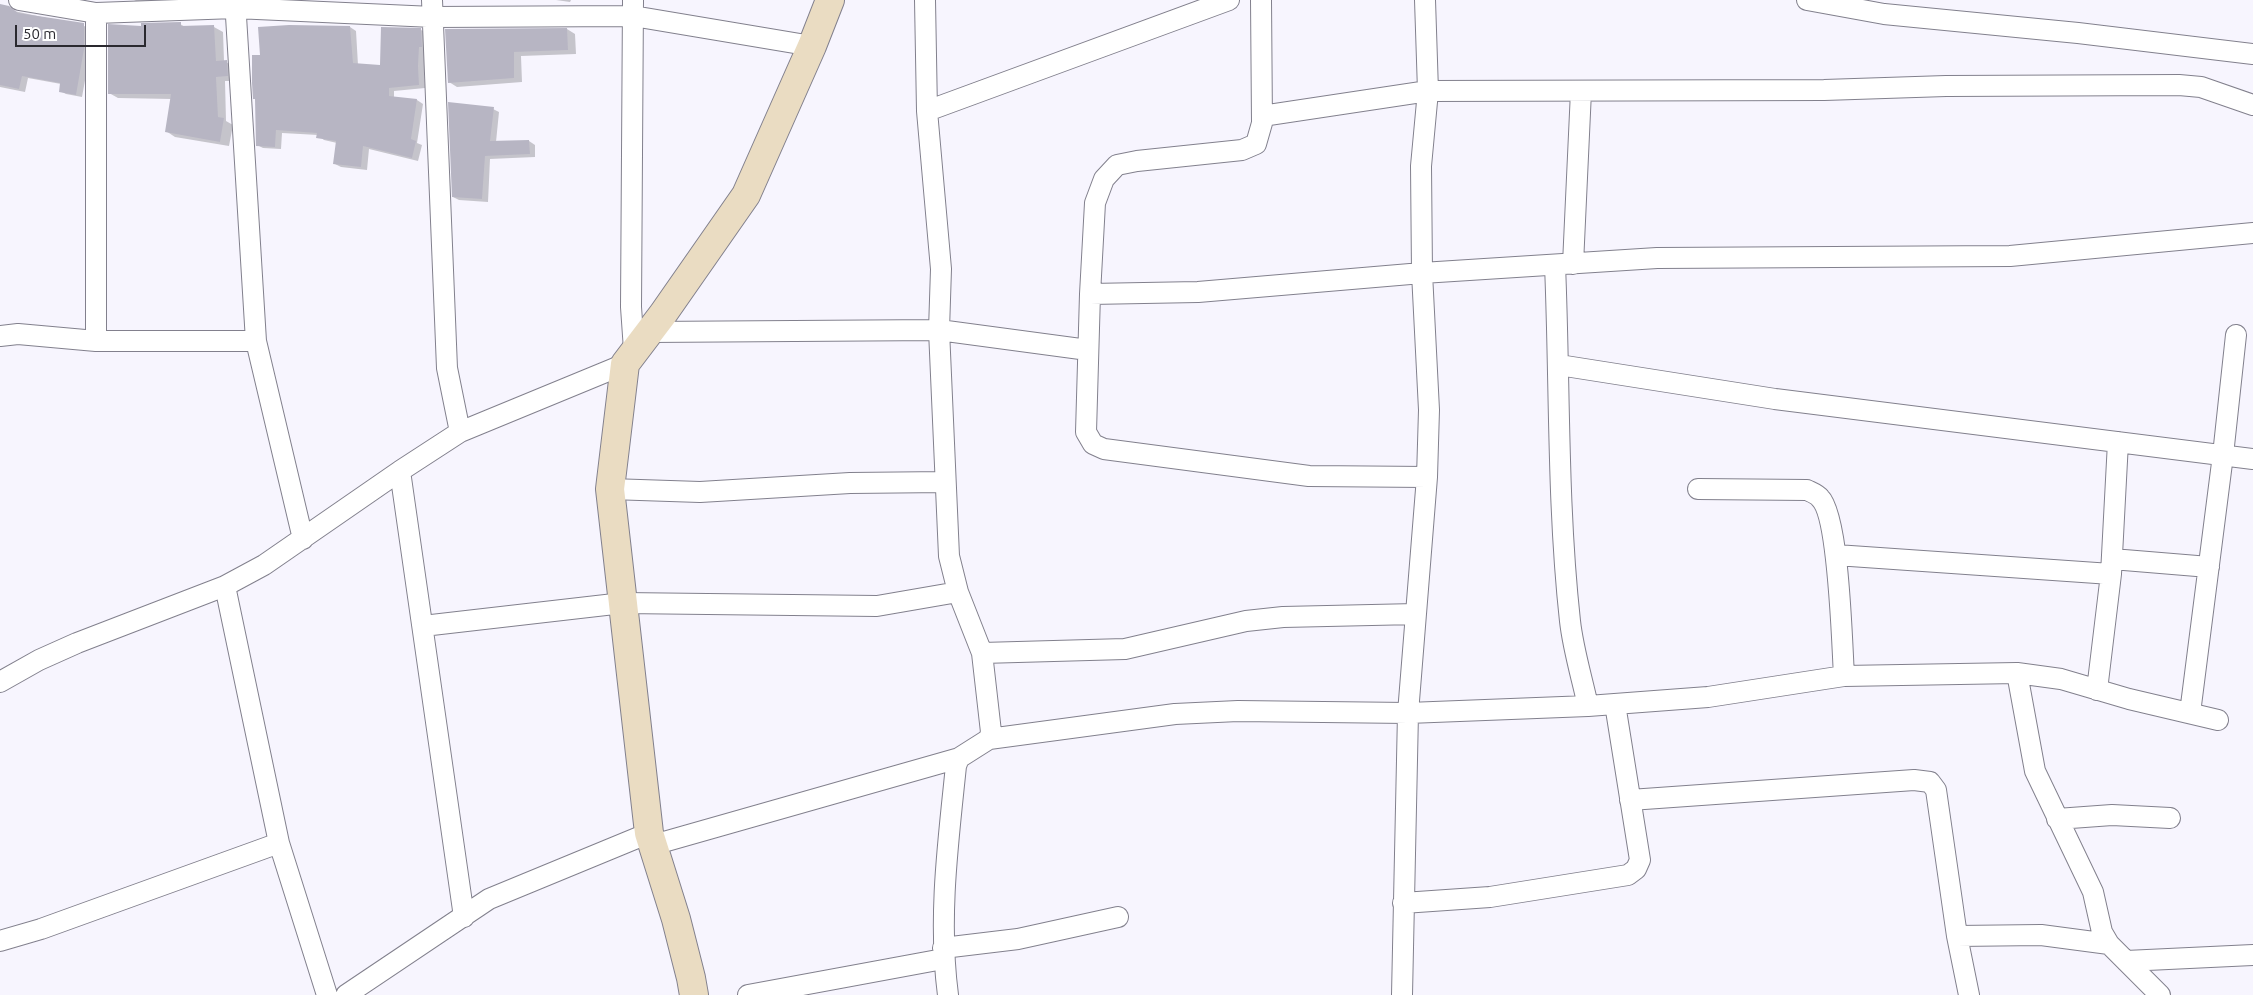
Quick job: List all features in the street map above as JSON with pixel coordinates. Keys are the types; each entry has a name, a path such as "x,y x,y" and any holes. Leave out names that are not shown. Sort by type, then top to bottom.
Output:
{"street":[{"path":"19,0 96,13 120,6 235,4 432,8 633,8 812,46"},
{"path":"636,349 663,314 746,195 812,46 830,0"},
{"path":"925,0 927,111 941,269 939,330 949,556 958,592 982,653 991,732 989,739"},
{"path":"927,111 1229,0"},
{"path":"1261,0 1262,116 1256,144 1242,150 1117,165 1104,179 1095,204 1086,432 1093,444 1104,449 1310,476 1427,477"},
{"path":"1402,995 1408,713 1427,477 1429,410 1422,273 1421,166 1428,91 1425,0"},
{"path":"1807,0 1884,14 2078,33 2253,54"},
{"path":"235,4 256,341 304,539"},
{"path":"432,8 447,368 460,432"},
{"path":"633,8 631,307 636,349 610,489 651,839 676,919 692,978 694,995"},
{"path":"96,13 96,341"},
{"path":"1262,116 1428,91 1824,90 1946,86 2179,86 2202,87 2253,105"},
{"path":"1581,91 1564,264 1559,365 1561,513 1569,613 1588,706"},
{"path":"1090,294 1198,292 1422,273 1658,258 2010,256 2253,233"},
{"path":"0,682 39,660 77,643 225,586 264,565 304,539 400,471 460,432 636,349 939,330 1088,350"},
{"path":"0,336 18,334 96,341 256,341"},
{"path":"2190,714 2223,455 2236,335"},
{"path":"1559,365 1775,399 2253,459"},
{"path":"2097,690 2112,566 2118,442"},
{"path":"400,471 464,917"},
{"path":"610,489 700,492 850,483 946,482"},
{"path":"1698,489 1807,490 1821,498 1827,510 1836,555 1844,676"},
{"path":"1836,555 2112,566 2209,566"},
{"path":"225,586 279,844 326,995"},
{"path":"423,626 623,603 876,606 958,592"},
{"path":"982,653 1125,648 1246,621 1283,617 1416,614"},
{"path":"2017,674 2035,771 2094,892 2102,932 2109,944 2160,995"},
{"path":"346,995 489,899 651,839 960,758 989,739 1176,714 1238,711 1408,713 1588,706 1708,698 1844,676 2017,674 2060,679 2218,720"},
{"path":"1403,903 1490,897 1628,875 1636,869 1640,860 1615,704"},
{"path":"948,995 943,953 943,912 956,766 960,758"},
{"path":"1630,800 1914,780 1930,782 1936,790 1957,936 1969,995"},
{"path":"2057,819 2112,815 2170,818"},
{"path":"0,941 41,930 279,844"},
{"path":"748,995 1118,917"},
{"path":"1957,936 2042,935 2109,944"},
{"path":"2126,961 2253,954"}],"building":[{"path":"0,4 9,6 18,13 84,23 84,49 76,95 59,92 60,83 22,76 19,89 0,85"},
{"path":"181,22 181,26 214,25 216,61 227,60 228,76 216,77 218,117 224,118 220,142 165,132 171,94 108,94 108,24 141,26 141,23"},
{"path":"289,25 350,26 353,63 380,65 381,27 421,28 422,47 419,47 418,66 419,85 389,88 389,96 417,99 411,139 416,141 412,158 363,146 361,167 333,164 336,141 316,138 317,133 276,130 275,147 256,146 252,55 260,55 258,27"},
{"path":"567,28 568,50 514,52 514,78 448,83 445,29"},
{"path":"448,102 494,107 490,141 529,140 530,154 485,156 482,199 452,197"}]}
